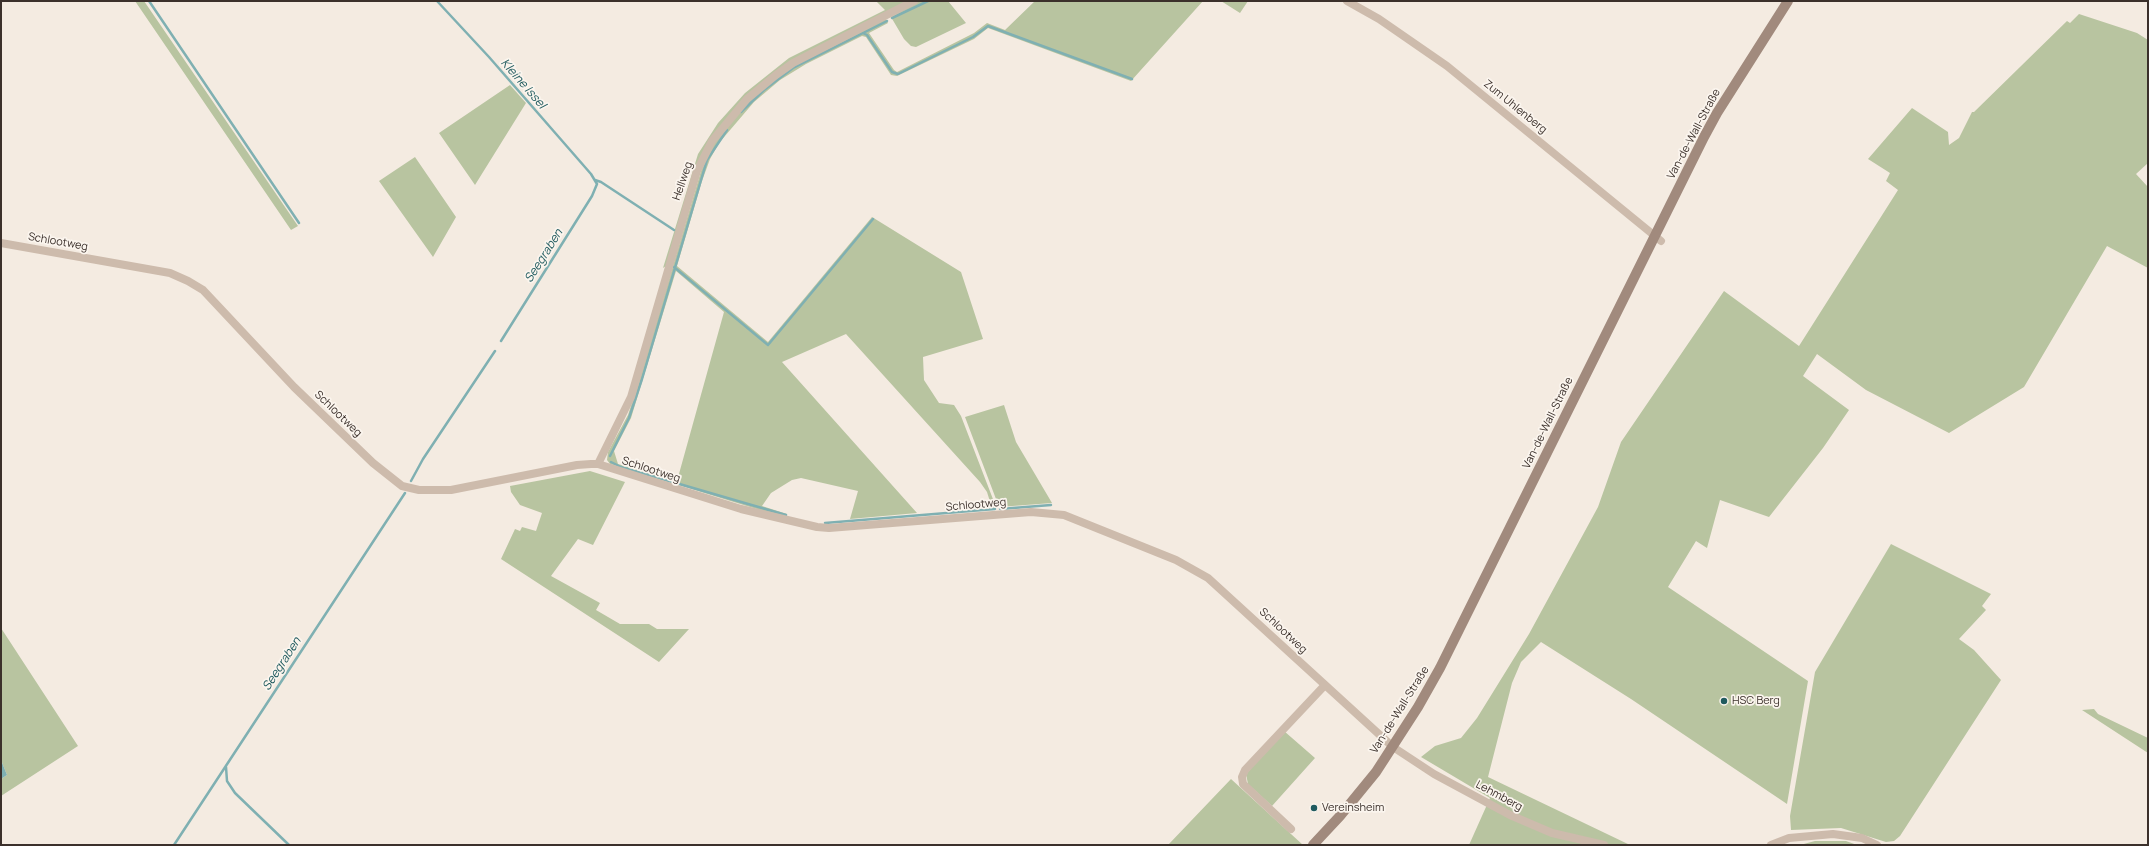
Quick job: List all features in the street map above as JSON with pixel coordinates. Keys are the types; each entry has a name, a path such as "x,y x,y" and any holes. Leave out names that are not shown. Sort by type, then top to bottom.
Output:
{"main road":[{"name":"Van-de-Wall-Straße","path":"1313,845 1357,796 1394,747 1440,668 1657,239 1717,113 1788,1"}],"street":[{"name":"Hellweg","path":"598,464 631,397 695,178 712,141 747,99 793,63 914,1"},
{"name":"Zum Uhlenberg","path":"1347,1 1379,19 1447,66 1657,239"},
{"name":"Schlootweg","path":"1,243 170,273 203,290 294,387 373,463 402,486 419,490 451,490 577,465 598,464 741,509 816,527 829,528 1031,512 1064,515 1176,560 1208,578 1394,747"},
{"path":"1291,829 1243,784 1242,777 1245,770 1325,685"},
{"name":"Lehmberg","path":"1394,747 1434,774 1510,815 1552,833 1604,845"},
{"path":"1771,845 1789,838 1833,834 1862,838 1877,845"}],"green space":[{"path":"135,1 144,1 298,226 291,230"},
{"path":"876,1 909,1 791,61 711,138 666,266 663,268 698,154 718,123 745,93 789,58 885,10"},
{"path":"919,1 948,1 966,23 916,47 911,46 904,39 891,17"},
{"path":"1035,1 1203,1 1131,81 988,28 974,39 897,76 891,75 866,37 862,36 806,64 780,80 754,102 719,143 710,159 702,181 677,266 768,342 872,217 961,272 983,339 923,357 924,380 939,403 954,405 961,416 996,507 992,508 987,492 980,482 846,334 782,362 917,513 850,519 858,491 801,478 792,480 771,493 762,506 787,514 786,518 610,464 607,460 608,452 628,415 701,171 714,143 749,101 792,67 886,19 888,23 869,33 894,70 897,72 974,33 987,23 1005,30","holes":["676,271 724,312 677,481 618,464 614,451 631,418"]},
{"path":"1221,1 1248,1 1240,13"},
{"path":"2079,14 2137,33 2148,40 2148,163 2136,174 2148,187 2148,268 2107,246 2024,387 1949,433 1866,390 1817,354 1803,376 1849,410 1823,448 1769,517 1720,500 1707,548 1696,541 1668,587 1808,681 1787,804 1631,699 1541,642 1521,662 1512,683 1488,777 1630,845 1469,845 1490,798 1421,757 1435,746 1461,738 1477,718 1529,634 1598,507 1621,442 1724,291 1799,346 1898,190 1886,181 1890,173 1868,159 1912,108 1948,132 1949,145 1959,138 1972,112 1974,112 2067,21 2070,23"},
{"path":"510,85 526,103 475,185 439,133"},
{"path":"415,157 456,217 433,257 379,181"},
{"path":"1004,405 1016,442 1052,503 999,507 965,417"},
{"path":"590,471 625,482 593,545 578,539 551,576 600,603 596,610 620,624 649,624 657,629 689,629 659,662 501,559 515,529 520,531 522,527 536,531 542,513 520,505 511,492 510,486"},
{"path":"1891,544 1991,594 1982,606 1986,610 1959,639 1974,650 2001,680 1900,836 1894,841 1886,842 1841,828 1791,830 1790,816 1815,672"},
{"path":"1,628 78,746 1,796 1,779 7,775 1,760"},
{"path":"2094,709 2098,714 2148,738 2148,753 2082,710"},
{"path":"1284,731 1315,758 1272,806 1248,784 1246,774"},
{"path":"1231,779 1303,845 1168,845"},
{"path":"1815,841 1846,841 1857,845 1800,845"}],"water":[{"path":"1,760 7,775 1,779"}],"waterway":[{"path":"149,1 299,223"},
{"name":"Kleine Issel","path":"437,1 489,57 591,174 597,184 592,196 501,341"},
{"path":"892,18 928,1"},
{"path":"863,33 887,21"},
{"path":"741,112 764,90 793,68 863,33 867,35 892,72 898,74 973,37 988,26 1132,79"},
{"path":"610,456 629,418 642,379 707,160 727,130"},
{"path":"595,180 601,182 674,230"},
{"path":"674,267 768,345 873,219"},
{"name":"Seegraben","path":"411,481 423,459 495,351"},
{"path":"611,462 621,467 786,515"},
{"name":"Seegraben","path":"174,845 405,493"},
{"path":"1000,509 1051,505"},
{"path":"825,523 995,509"},
{"path":"226,767 227,781 235,793 289,845"}],"place":[{"name":"HSC Berg","path":"1724,701"},
{"name":"Vereinsheim","path":"1314,808"}]}
